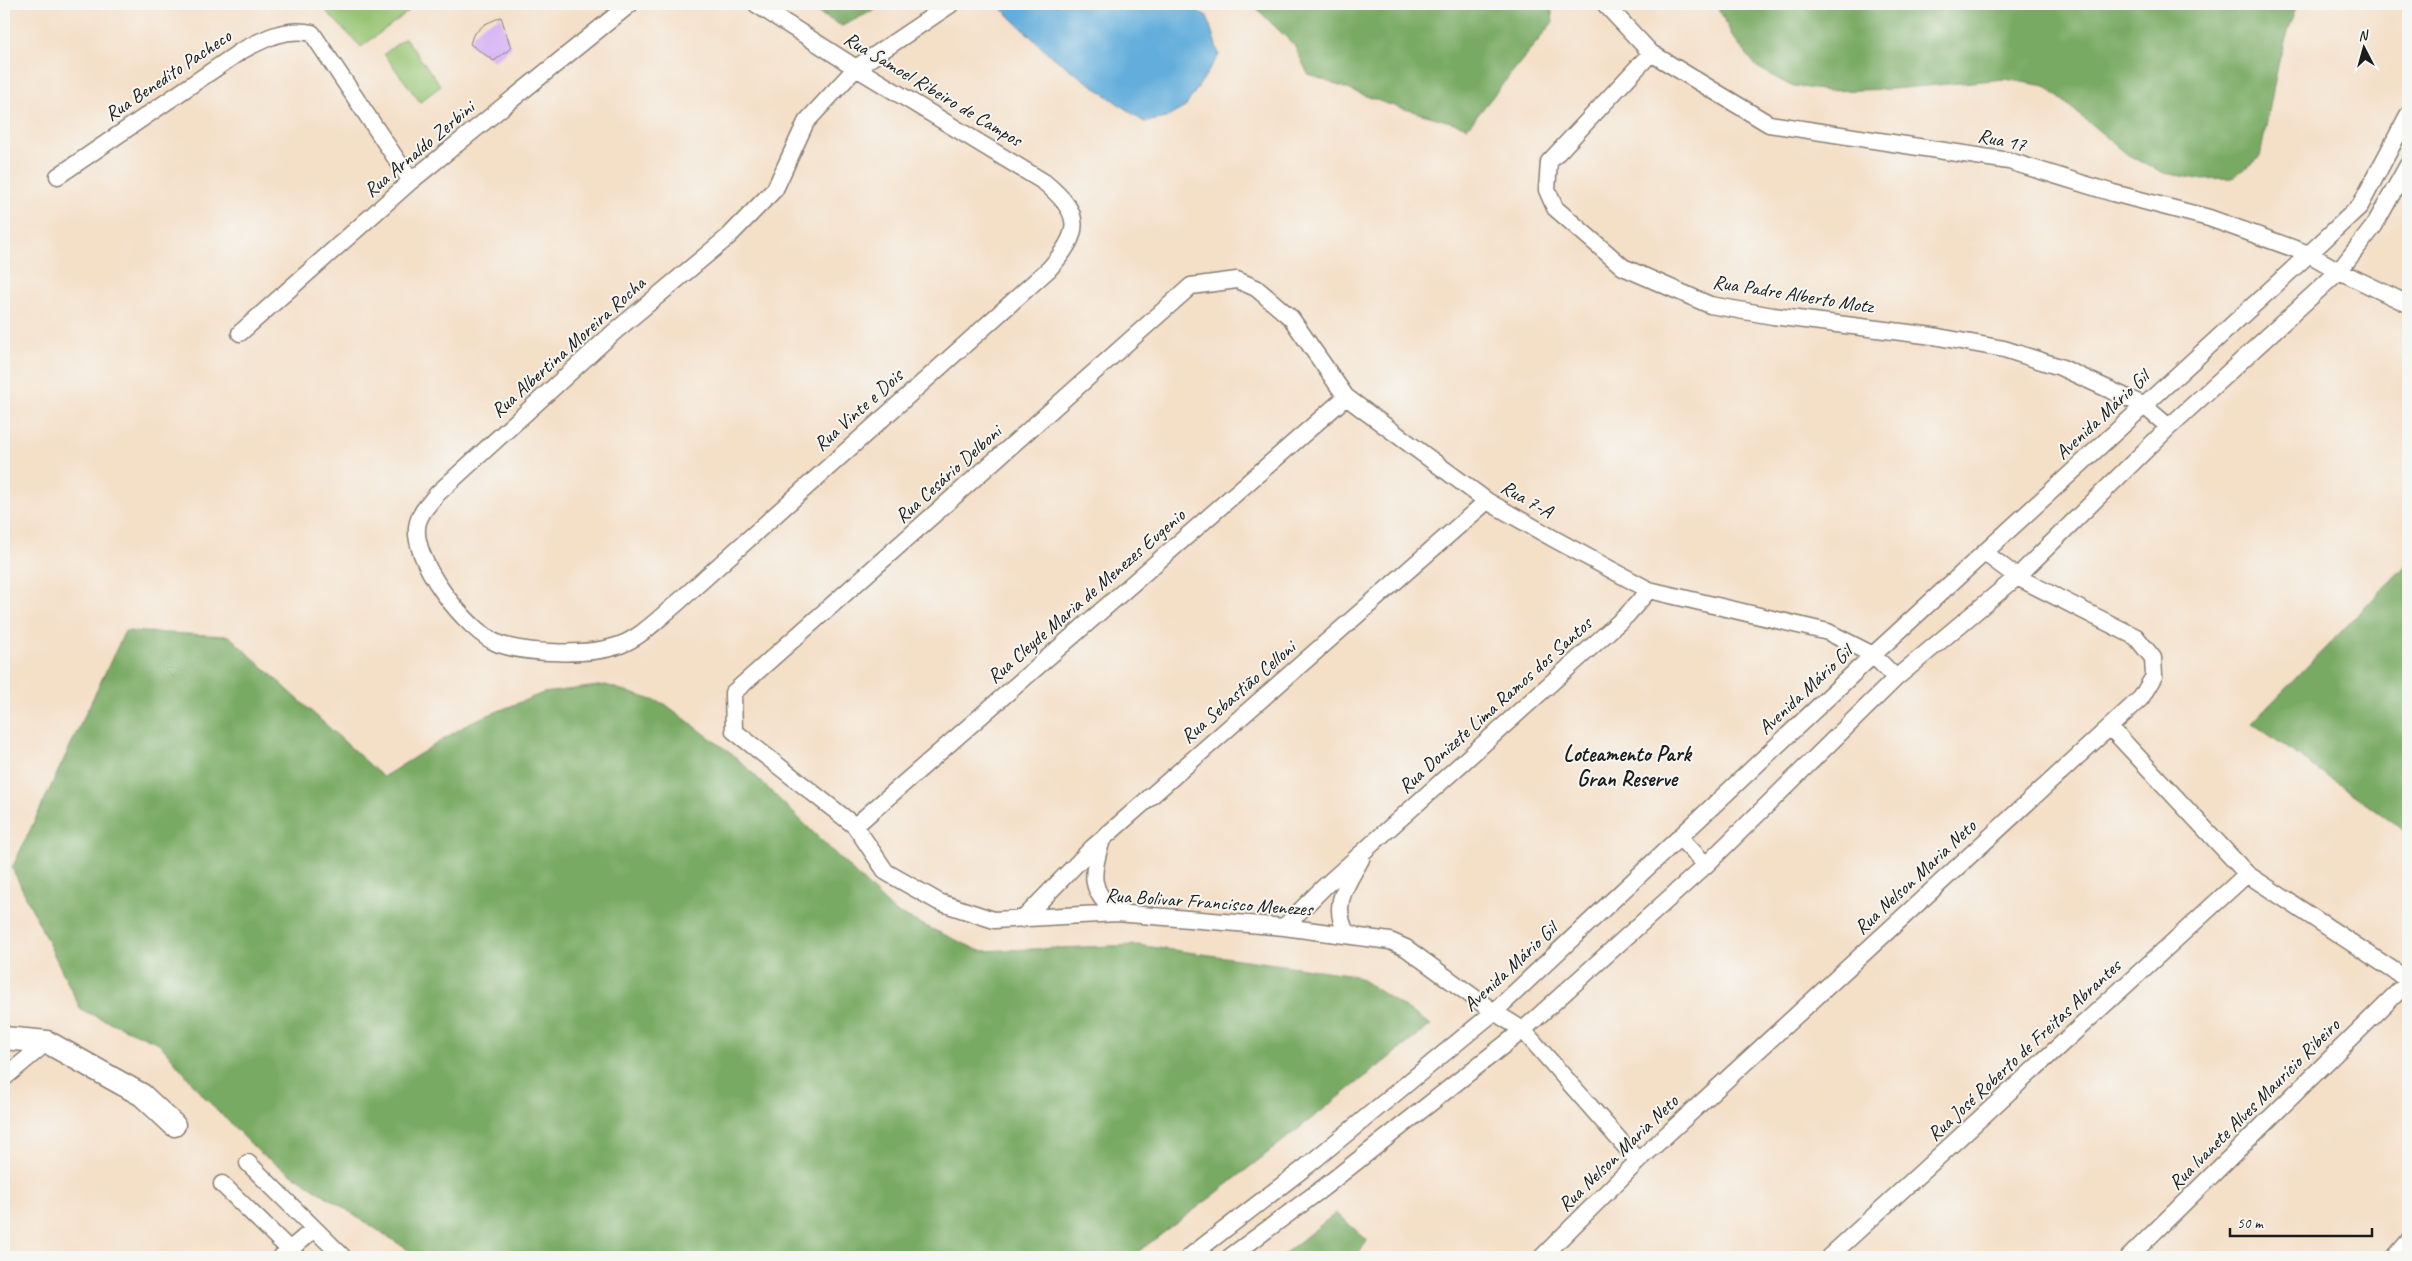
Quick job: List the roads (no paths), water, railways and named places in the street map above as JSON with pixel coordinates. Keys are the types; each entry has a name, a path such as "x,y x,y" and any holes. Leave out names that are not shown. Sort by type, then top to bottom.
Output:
{"street":[{"name":"Rua Arnaldo Zerbini","path":"240,333 411,181 630,4"},
{"name":"Rua Samoel Ribeiro de Campos","path":"756,4 856,68 1044,182 1062,196"},
{"name":"Rua Albertina Moreira Rocha","path":"634,638 603,649 556,651 519,649 498,644 483,636 461,616 424,559 417,540 418,522 423,511 437,494 613,333 728,236 775,188 806,122 856,68 951,4"},
{"name":"Rua 17","path":"1605,4 1651,53 1769,124 2009,161 2103,190 2209,218 2309,254 2339,271 2408,304"},
{"name":"Rua Benedito Pacheco","path":"58,176 241,51 268,37 298,30 312,33 411,181"},
{"name":"Rua Padre Alberto Motz","path":"1651,53 1549,162 1548,190 1555,208 1623,267 1710,305 1773,316 1933,336 2004,349 2060,367 2143,405 2168,427"},
{"name":"Avenida Mário Gil","path":"1189,1257 1307,1166 1494,1012 1873,655 2309,254 2360,206 2407,120"},
{"path":"1230,1257 1323,1188 1523,1030 1706,865 1896,678 2017,577 2168,427 2339,271 2374,226 2408,165"},
{"name":"Rua Vinte e Dois","path":"634,638 675,605 1049,269 1063,254 1074,230 1071,212 1062,196"},
{"name":"Rua 7-A","path":"1191,286 1237,280 1256,288 1291,318 1346,397 1487,501 1650,590 1828,632 1873,655 1896,678"},
{"name":"Rua Cesário Delboni","path":"733,693 1191,286"},
{"name":"Rua Cleyde Maria de Menezes Eugenio","path":"855,826 1346,397"},
{"name":"Rua Sebastião Celloni","path":"1023,919 1102,840 1487,501"},
{"name":"Rua Nelson Maria Neto","path":"1542,1257 1638,1161 2141,698 2154,676 2153,658 2136,637 2017,577 1985,553"},
{"name":"Rua Donizete Lima Ramos dos Santos","path":"1284,927 1367,848 1627,615 1650,590"},
{"name":"Rua Bolivar Francisco Menezes","path":"733,693 734,731 855,826 886,872 939,902 994,920 1117,913 1284,927 1390,941 1406,948 1494,1012 1523,1030 1638,1161"},
{"path":"2110,727 2247,874 2408,981"},
{"path":"1679,837 1706,865"},
{"path":"1102,840 1094,864 1093,878 1097,892 1105,904 1117,913"},
{"path":"1359,937 1346,932 1340,920 1339,904 1367,848"},
{"name":"Rua José Roberto de Freitas Abrantes","path":"1829,1257 2247,874"},
{"name":"Rua lvanete Alves Maurício Ribeiro","path":"2129,1257 2408,981"},
{"path":"4,1038 47,1042 142,1095 174,1125"},
{"path":"4,1078 47,1042"},
{"path":"248,1163 343,1257"},
{"path":"1307,1166 1323,1188"},
{"path":"222,1184 289,1255 314,1229"},
{"path":"2395,1257 2408,1242"}],"water":[{"path":"1002,4 1185,4 1207,16 1219,55 1185,107 1166,118 1144,122 1051,56 999,6"}],"district":[{"name":"Loteamento Park Gran Reserve","path":"1627,766"}]}
